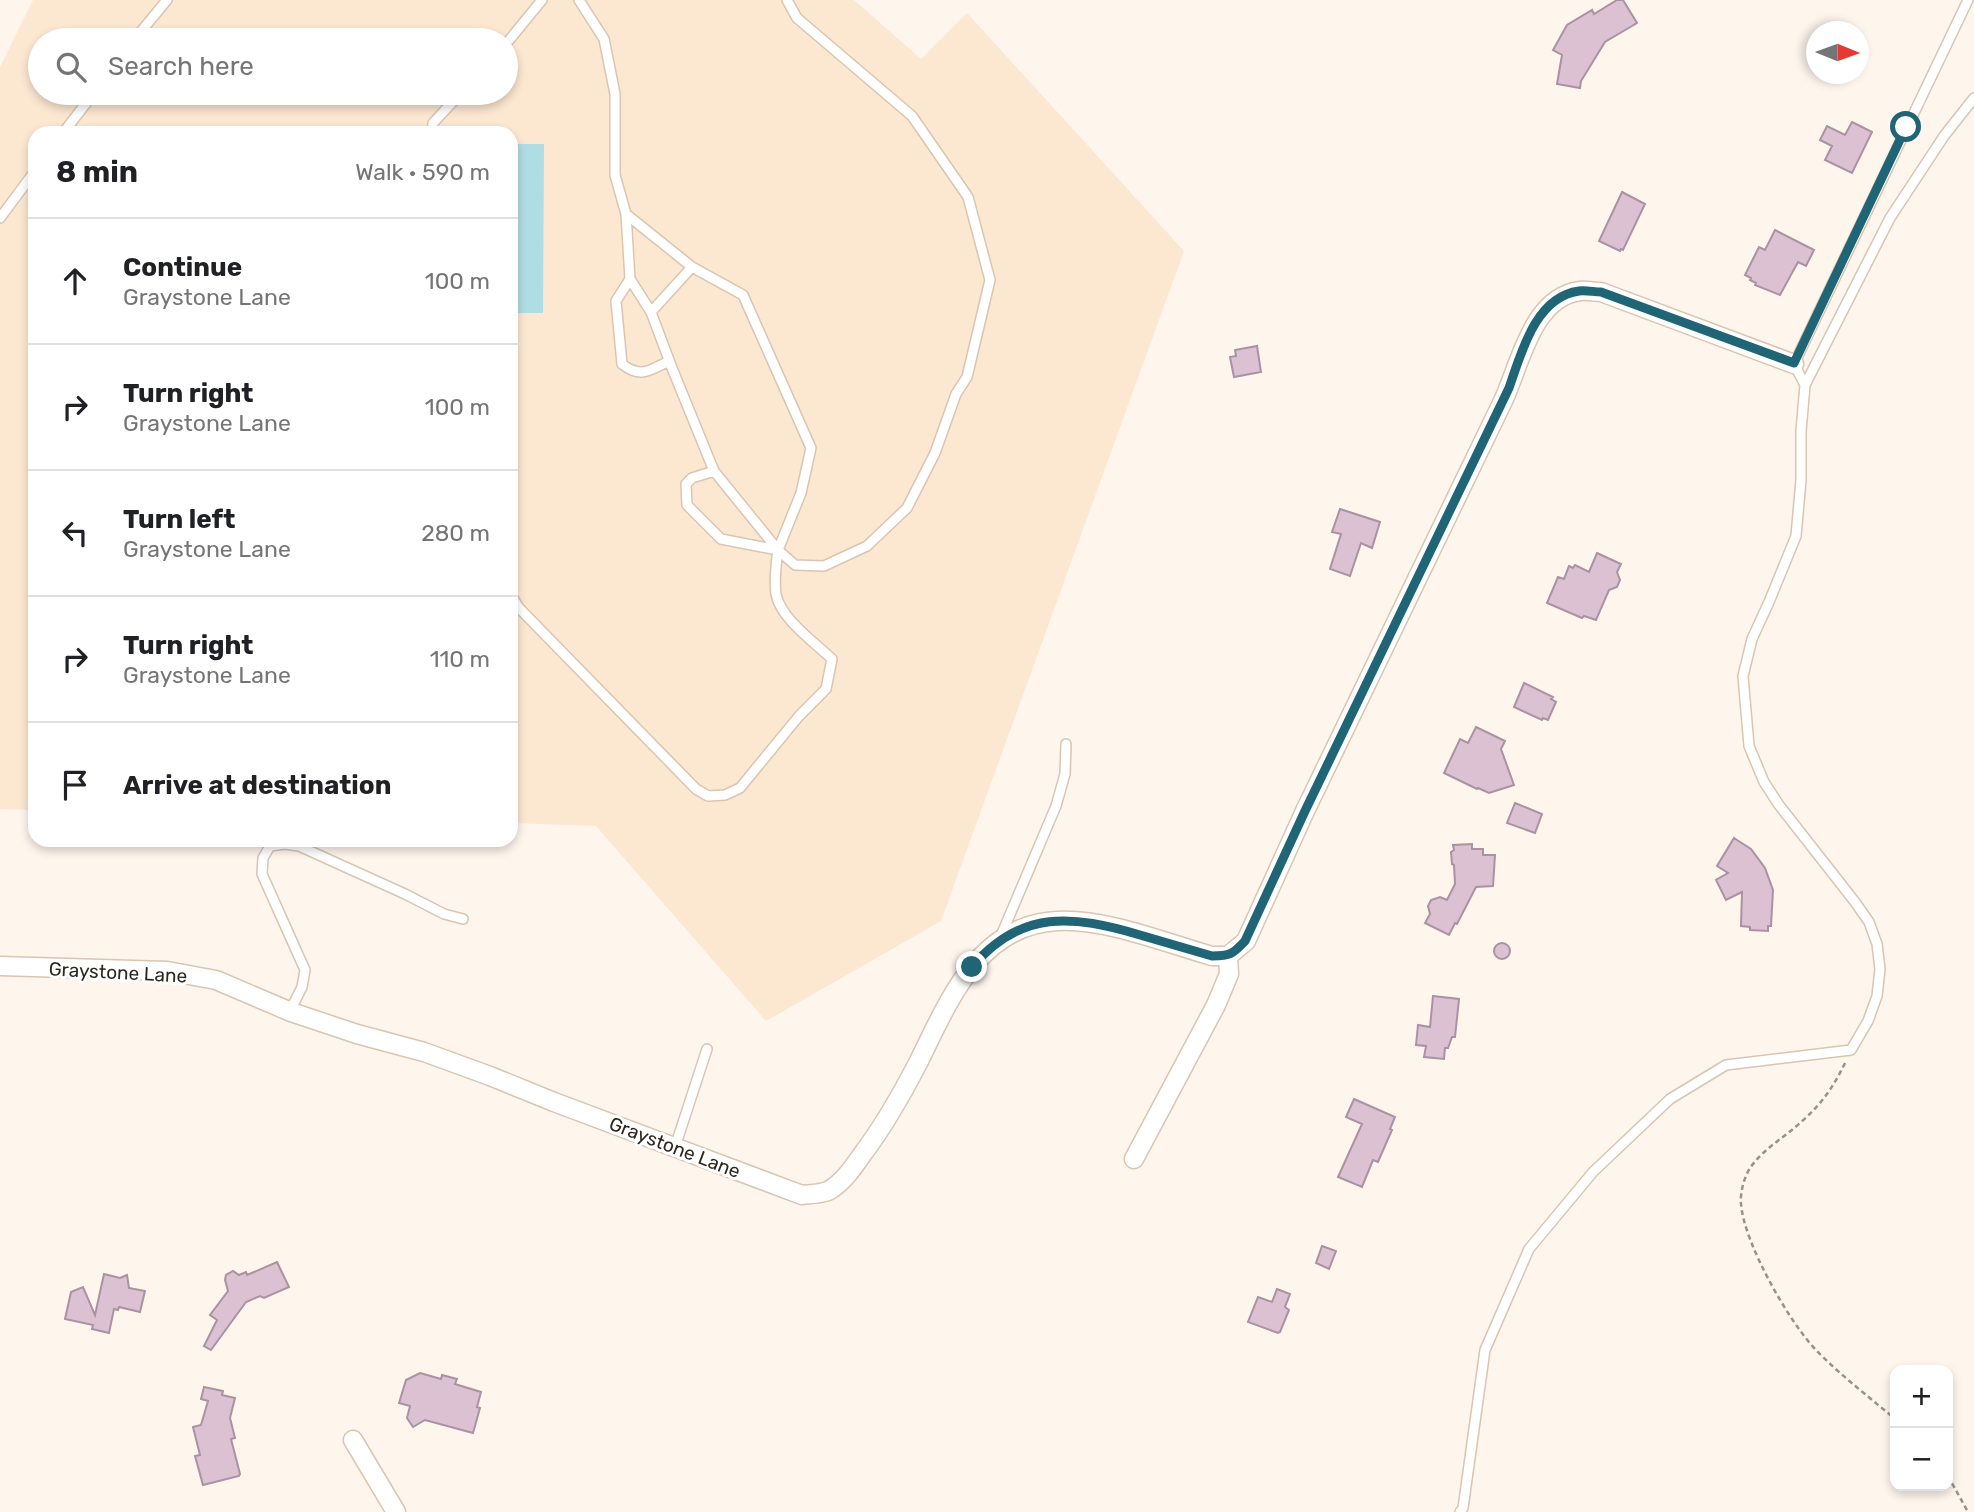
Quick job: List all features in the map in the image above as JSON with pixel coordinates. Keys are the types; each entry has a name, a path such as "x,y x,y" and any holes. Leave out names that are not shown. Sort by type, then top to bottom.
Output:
{"street":[{"path":"1134,1159 1216,1005 1229,974 1228,956 1250,933 1305,811 1509,388 1529,335 1549,306 1557,299 1580,291 1601,292 1794,363"},
{"name":"Graystone Lane","path":"0,965 178,972 216,980 290,1011 357,1034 424,1052 802,1195 831,1190 851,1171 892,1111 959,985 986,951 1000,940 1020,929 1037,924 1057,920 1079,921 1101,923 1212,956 1228,956"},
{"path":"352,1440 396,1512"}],"lane":[{"path":"144,28 167,0"},
{"path":"518,29 542,0"},
{"path":"579,0 604,39 615,94 615,175 626,214 630,279 651,312 714,471 778,550 795,565 824,566 867,547 907,508 935,453 956,394 967,377 990,280 968,197 912,116 797,18 787,0"},
{"path":"1805,385 1794,363 1968,0"},
{"path":"1460,1512 1463,1508 1485,1350 1529,1249 1593,1171 1670,1099 1726,1065 1851,1050 1868,1021 1877,996 1880,969 1877,944 1869,922 1764,782 1749,746 1743,676 1752,639 1796,536 1805,385 1890,218 1944,136 1974,98"},
{"path":"68,126 85,105"},
{"path":"433,126 450,105"},
{"path":"0,218 28,180"},
{"path":"518,606 696,789 708,796 725,795 740,788 799,716 825,689 832,659 783,612 776,594 778,550 801,493 811,447 743,295 692,267 626,214"},
{"path":"651,312 692,267"},
{"path":"630,279 616,301 622,365 632,372 645,372 669,362"},
{"path":"714,471 692,478 686,484 687,506 720,539 778,550"},
{"path":"1000,940 1056,806 1065,775 1066,744"},
{"path":"270,847 263,858 262,874 305,970 304,982 290,1011"},
{"path":"301,847 444,914 463,919"},
{"path":"675,1147 707,1049"}],"path":[{"path":"1851,1050 1825,1098 1800,1123 1764,1151 1748,1170 1741,1202 1745,1226 1788,1313 1813,1347 1890,1415"},
{"path":"1953,1485 1968,1512"}],"shaded area":[{"path":"33,0 854,0 921,59 967,13 1184,251 941,921 766,1021 596,826 518,823 518,126 28,126 28,810 0,809 0,67"}],"water":[{"path":"518,144 544,144 543,313 518,313"}],"building":[{"path":"1617,0 1623,0 1637,23 1605,42 1581,81 1580,88 1557,84 1562,55 1553,50 1567,25 1592,10 1594,14"},
{"path":"1852,122 1872,132 1852,173 1825,160 1832,146 1820,140 1827,126 1845,135"},
{"path":"1622,192 1645,204 1623,250 1620,251 1599,241"},
{"path":"1775,230 1814,250 1806,266 1798,262 1780,295 1755,285 1751,278 1745,275 1759,247 1765,250"},
{"path":"1257,346 1261,372 1234,377 1230,357 1236,356 1235,350"},
{"path":"1340,509 1380,522 1372,548 1361,543 1350,576 1330,569 1341,534 1332,532"},
{"path":"1597,553 1621,564 1617,572 1620,580 1617,587 1609,590 1596,620 1584,616 1582,618 1547,603 1558,577 1564,579 1569,566 1573,568 1575,565 1589,572"},
{"path":"1524,683 1553,697 1551,699 1556,702 1548,720 1542,720 1514,707"},
{"path":"1476,727 1505,741 1501,749 1514,785 1489,793 1444,773 1460,739 1468,743"},
{"path":"1515,803 1542,814 1535,833 1507,823"},
{"path":"1734,838 1751,849 1765,868 1773,890 1771,926 1768,926 1768,931 1750,930 1750,927 1741,926 1742,892 1726,900 1716,880 1728,873 1717,866"},
{"path":"1472,844 1472,849 1483,849 1483,855 1495,855 1493,886 1476,887 1449,935 1425,923 1430,914 1428,906 1431,900 1440,897 1447,900 1455,884 1451,852 1454,850 1453,845"},
{"path":"1499,943 1505,943 1510,951 1508,957 1499,959 1494,954 1494,948"},
{"path":"1433,996 1459,999 1455,1037 1452,1037 1448,1048 1445,1048 1444,1059 1424,1057 1426,1046 1416,1045 1418,1025 1430,1027"},
{"path":"1354,1099 1395,1117 1378,1162 1373,1160 1362,1187 1338,1177 1362,1124 1346,1117"},
{"path":"1322,1246 1336,1251 1329,1269 1316,1263"},
{"path":"277,1262 289,1287 264,1298 260,1296 246,1302 211,1350 204,1346 217,1320 210,1315 228,1291 226,1275 233,1271 239,1275 246,1272 247,1275"},
{"path":"104,1274 120,1278 127,1275 129,1288 145,1291 140,1312 119,1307 118,1310 114,1309 109,1333 92,1329 93,1325 65,1319 71,1292 83,1287 95,1315"},
{"path":"1277,1289 1290,1294 1285,1307 1289,1310 1278,1333 1248,1322 1258,1297 1272,1302"},
{"path":"420,1373 441,1379 442,1375 457,1379 455,1384 481,1392 473,1433 425,1420 413,1427 407,1418 410,1406 399,1403 406,1380"},
{"path":"204,1387 223,1391 222,1395 235,1398 230,1418 235,1438 231,1439 240,1474 203,1485 195,1456 200,1455 193,1427 201,1425 208,1401 201,1399"}],"route":[{"path":"972,967 986,951 1003,938 1020,929 1057,920 1101,923 1212,956 1228,956 1237,949 1245,941 1258,916 1305,811 1417,582 1509,388 1529,335 1549,306 1557,299 1580,291 1601,292 1794,363 1906,127"}]}
